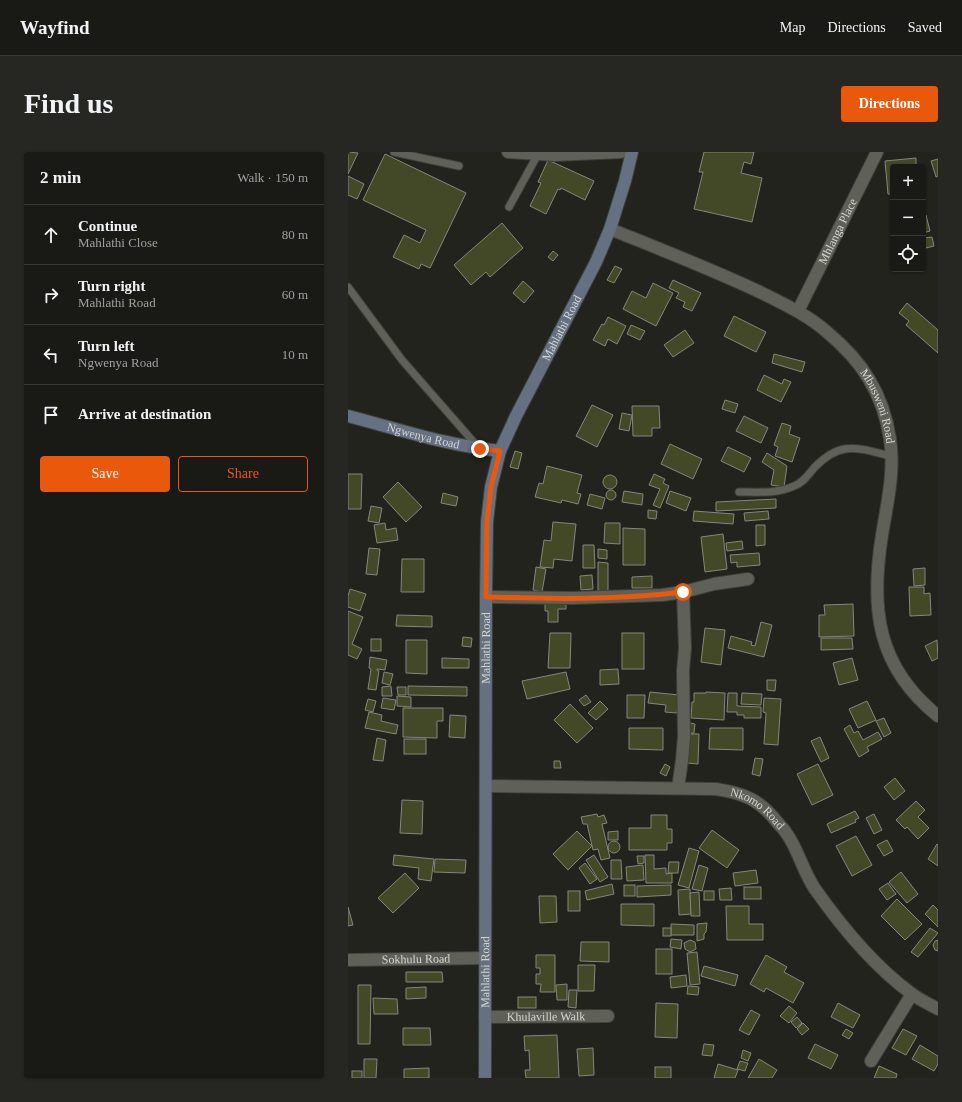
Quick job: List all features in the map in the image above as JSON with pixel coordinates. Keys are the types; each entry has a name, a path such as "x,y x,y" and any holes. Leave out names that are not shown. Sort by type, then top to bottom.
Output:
{"street":[{"path":"515,152 555,155 621,152"},
{"name":"Mahlathi Road","path":"485,1078 487,786 486,597 487,522 491,487 500,451 516,416 596,262 610,229 626,181 632,152"},
{"name":"Mhlanga Place","path":"798,311 877,152"},
{"name":"Mbusweni Road","path":"610,229 727,276 798,311 827,331 852,355 868,375 877,393 885,416 890,440 891,456 889,496 876,582 877,611 885,645 895,667 910,689 938,716"},
{"name":"Ngwenya Road","path":"348,416 480,449 500,451"},
{"path":"486,597 573,598 662,595 683,592 714,584 748,579"},
{"path":"678,788 684,737 683,671 685,648 683,592"},
{"name":"Nkomo Road","path":"487,786 716,789 733,791 752,799 770,813 789,837 814,888 850,935 886,972 912,994 938,1009"},
{"name":"Sokhulu Road","path":"348,960 485,958"},
{"path":"871,1060 912,994"},
{"name":"Khulaville Walk","path":"485,1017 608,1016"}],"lane":[{"path":"394,152 459,166"},
{"path":"509,207 538,154"},
{"path":"348,287 402,360 480,449"},
{"path":"739,492 782,491 795,486 804,480 834,452 845,448 855,447 891,456"}],"building":[{"path":"348,152 358,153 348,174"},
{"path":"704,152 754,152 751,164 744,162 741,173 762,178 752,222 694,209 703,172 699,172"},
{"path":"385,154 466,193 430,268 421,264 419,269 393,257 404,235 420,243 426,230 363,200"},
{"path":"916,158 916,164 890,164 890,194 888,194 885,161"},
{"path":"938,159 938,176 936,177 931,161"},
{"path":"548,160 594,181 585,200 561,188 560,190 558,189 546,214 530,206 541,183 538,182"},
{"path":"348,176 364,184 357,199 348,195"},
{"path":"926,215 930,231 926,232"},
{"path":"502,223 523,248 490,277 486,272 471,285 454,265"},
{"path":"932,237 934,246 926,248 926,238"},
{"path":"553,251 558,255 553,261 548,257"},
{"path":"615,266 622,269 614,283 607,280"},
{"path":"673,280 701,293 692,311 683,307 685,302 676,298 679,293 669,288"},
{"path":"523,281 534,291 524,303 513,293"},
{"path":"653,283 673,293 656,326 623,309 632,291 646,298"},
{"path":"907,303 938,330 938,353 906,325 909,321 899,313"},
{"path":"734,316 766,332 756,352 724,336"},
{"path":"608,317 626,326 617,344 608,339 605,346 593,340 602,324 604,325"},
{"path":"631,325 645,331 640,340 627,334"},
{"path":"685,330 694,343 673,357 664,345"},
{"path":"774,354 805,362 802,372 772,363"},
{"path":"764,375 782,384 784,379 791,382 781,402 757,390"},
{"path":"725,400 738,404 735,413 722,409"},
{"path":"592,405 613,415 597,447 576,436"},
{"path":"632,406 659,406 660,428 652,428 652,436 633,436"},
{"path":"622,413 632,415 629,431 619,429"},
{"path":"744,416 768,428 761,443 736,431"},
{"path":"782,423 791,426 789,434 800,438 792,462 775,456 778,447 774,445"},
{"path":"670,444 702,459 693,479 661,464"},
{"path":"728,447 751,458 744,472 721,461"},
{"path":"515,451 522,453 518,469 510,467"},
{"path":"767,453 787,466 784,487 771,485 774,470 762,462"},
{"path":"547,466 582,475 577,493 581,494 578,504 562,500 561,503 535,497 539,483 543,484"},
{"path":"348,474 362,474 361,509 348,509"},
{"path":"654,474 665,479 663,483 669,486 660,508 653,505 660,489 649,485"},
{"path":"610,475 615,477 617,482 615,487 610,489 605,487 603,482 605,477"},
{"path":"398,482 422,507 406,522 383,497"},
{"path":"609,490 613,490 615,491 615,499 609,500 606,497 606,493"},
{"path":"624,491 643,494 642,505 622,502"},
{"path":"670,491 691,498 686,511 666,503"},
{"path":"443,493 458,497 456,506 441,503"},
{"path":"590,494 605,498 602,509 587,505"},
{"path":"776,499 776,508 716,511 716,502"},
{"path":"371,506 382,508 379,523 368,521"},
{"path":"648,510 657,511 656,519 648,518"},
{"path":"694,511 734,514 733,524 693,521"},
{"path":"768,511 769,519 745,521 744,513"},
{"path":"553,522 576,524 572,561 554,559 553,568 540,567 544,540 551,541"},
{"path":"385,523 386,530 396,528 398,540 377,543 374,525"},
{"path":"605,523 620,523 620,544 604,543"},
{"path":"756,525 765,525 765,545 756,546"},
{"path":"623,528 645,529 645,565 623,565"},
{"path":"723,534 727,569 705,572 701,537"},
{"path":"742,541 743,549 727,551 726,543"},
{"path":"583,545 594,545 595,568 583,568"},
{"path":"369,548 380,549 377,575 366,574"},
{"path":"598,549 607,550 607,559 598,558"},
{"path":"759,553 760,565 737,567 737,562 731,563 730,555"},
{"path":"402,559 424,559 424,592 401,592"},
{"path":"598,562 608,563 608,591 598,591"},
{"path":"536,567 546,569 542,592 533,590"},
{"path":"925,568 925,585 914,586 913,569"},
{"path":"592,575 593,589 581,590 580,576"},
{"path":"652,576 652,588 632,588 632,577"},
{"path":"909,587 924,587 924,594 930,593 931,615 910,616"},
{"path":"350,589 366,594 360,611 348,607 348,596"},
{"path":"545,603 566,603 566,609 558,609 558,622 548,622 548,611 545,611"},
{"path":"853,604 854,636 819,637 819,615 825,615 824,605"},
{"path":"348,611 363,617 352,644 362,649 357,659 348,655"},
{"path":"397,615 432,616 432,627 396,626"},
{"path":"761,622 772,625 764,657 728,648 731,636 752,642 751,645 755,646"},
{"path":"705,628 725,630 721,665 701,662"},
{"path":"550,633 571,633 570,668 548,668"},
{"path":"622,633 644,633 644,669 622,669"},
{"path":"463,637 472,638 471,647 462,646"},
{"path":"821,638 852,638 853,649 821,650"},
{"path":"371,639 381,639 381,651 371,651"},
{"path":"406,640 427,640 427,674 406,673"},
{"path":"937,640 938,658 932,661 925,646"},
{"path":"370,657 387,660 385,670 377,669 379,671 376,690 368,689 371,669 369,668"},
{"path":"442,658 469,659 469,668 442,668"},
{"path":"852,658 858,680 839,685 833,663"},
{"path":"618,669 619,684 600,685 600,670"},
{"path":"384,672 393,674 390,685 382,683"},
{"path":"566,672 570,689 527,699 522,681"},
{"path":"767,680 776,680 775,691 767,690"},
{"path":"391,686 392,696 382,696 382,687"},
{"path":"408,686 467,687 467,696 408,695"},
{"path":"397,687 406,687 406,695 398,695"},
{"path":"650,692 679,695 677,713 665,712 666,705 648,703"},
{"path":"694,693 725,693 724,720 691,718"},
{"path":"728,693 737,693 737,706 761,707 761,718 744,718 744,715 737,715 737,712 727,712"},
{"path":"742,693 762,694 761,705 741,704"},
{"path":"586,695 591,702 584,706 579,700"},
{"path":"627,695 645,695 644,718 627,718"},
{"path":"397,696 411,697 411,707 397,706"},
{"path":"383,698 396,700 394,710 381,708"},
{"path":"764,698 781,699 778,745 764,744 766,713 763,712"},
{"path":"368,699 376,701 373,712 365,710"},
{"path":"600,701 608,709 596,720 588,713"},
{"path":"867,701 876,720 858,728 849,709"},
{"path":"570,704 593,728 577,743 554,720"},
{"path":"403,708 443,708 443,721 437,721 437,738 403,737"},
{"path":"369,712 382,715 381,721 398,725 396,734 365,728"},
{"path":"450,715 466,716 465,738 449,737"},
{"path":"884,718 891,733 884,737 876,721"},
{"path":"690,723 695,724 694,733 689,733"},
{"path":"850,725 854,733 858,731 863,740 878,732 882,739 867,747 869,751 859,757 844,729"},
{"path":"629,728 663,728 663,750 629,749"},
{"path":"710,728 743,728 743,750 709,749"},
{"path":"689,734 699,734 698,764 687,763"},
{"path":"820,737 829,758 821,762 811,741"},
{"path":"377,738 386,740 383,761 373,760"},
{"path":"404,739 426,739 426,754 404,754"},
{"path":"755,758 763,759 760,776 752,774"},
{"path":"554,761 560,761 561,768 554,768"},
{"path":"665,764 670,767 666,776 660,773"},
{"path":"818,764 833,795 812,805 797,774"},
{"path":"895,778 905,791 894,800 884,787"},
{"path":"402,800 423,801 422,834 400,833"},
{"path":"916,801 925,810 918,817 929,828 918,839 907,827 905,829 896,820"},
{"path":"855,811 859,818 855,820 856,822 831,833 827,824"},
{"path":"597,814 598,817 604,815 607,823 602,824 610,858 601,860 598,849 593,850 587,824 583,824 581,817"},
{"path":"874,814 882,830 874,834 866,818"},
{"path":"651,815 667,815 667,829 672,829 672,843 667,843 667,850 629,850 629,828 651,828"},
{"path":"712,830 739,850 727,868 699,848"},
{"path":"577,831 592,846 568,870 553,854"},
{"path":"618,831 618,840 608,840 608,832"},
{"path":"856,836 872,865 852,876 836,846"},
{"path":"887,840 893,851 884,856 877,845"},
{"path":"616,841 619,842 619,852 612,853 609,852 608,845 609,842"},
{"path":"937,844 938,845 938,866 928,859"},
{"path":"689,848 699,851 689,888 678,885"},
{"path":"394,855 434,859 431,881 418,879 419,868 393,865"},
{"path":"594,855 608,877 600,882 586,860"},
{"path":"645,855 654,855 654,869 666,868 666,874 672,873 672,883 646,883"},
{"path":"637,856 644,856 644,863 638,864"},
{"path":"435,859 466,860 465,873 434,872"},
{"path":"611,860 621,860 622,879 611,879"},
{"path":"669,862 679,862 678,873 668,873"},
{"path":"585,863 597,879 590,884 579,868"},
{"path":"643,865 644,880 627,881 626,867"},
{"path":"699,865 708,868 702,891 692,889"},
{"path":"756,870 758,883 735,886 733,873"},
{"path":"901,872 918,894 907,903 889,882"},
{"path":"405,873 419,888 393,913 378,898"},
{"path":"888,883 896,894 887,900 879,889"},
{"path":"612,884 614,894 587,900 585,891"},
{"path":"624,885 635,885 635,896 624,896"},
{"path":"671,885 671,895 637,897 637,886"},
{"path":"744,887 761,887 761,899 744,899"},
{"path":"731,888 732,900 720,900 719,889"},
{"path":"690,889 691,914 679,915 678,890"},
{"path":"568,891 580,891 580,911 568,911"},
{"path":"704,891 714,891 714,900 704,900"},
{"path":"699,892 700,916 691,916 690,893"},
{"path":"539,896 556,896 557,922 540,923"},
{"path":"897,899 922,924 905,940 881,916"},
{"path":"621,904 654,904 654,926 621,925"},
{"path":"933,905 938,910 938,927 925,914"},
{"path":"726,906 749,906 749,924 763,924 763,940 727,940"},
{"path":"348,907 353,925 348,926"},
{"path":"707,923 704,939 697,941 697,924"},
{"path":"671,924 694,925 694,935 671,935"},
{"path":"663,928 671,928 671,936 663,936"},
{"path":"930,928 938,933 918,957 911,952"},
{"path":"671,939 682,940 681,949 670,947"},
{"path":"690,940 695,942 696,949 690,952 685,949 684,943"},
{"path":"938,940 938,951 935,950 933,945 935,941"},
{"path":"581,942 609,942 609,962 580,961"},
{"path":"656,949 672,949 672,974 656,974"},
{"path":"697,952 700,984 690,985 687,953"},
{"path":"536,955 555,955 555,992 540,992 541,984 536,984 536,974 540,974 540,968 536,968"},
{"path":"766,955 787,967 784,972 804,983 793,1003 766,988 764,992 750,984"},
{"path":"578,965 595,965 594,991 578,991"},
{"path":"704,966 738,975 735,986 701,976"},
{"path":"406,972 442,972 443,982 406,982"},
{"path":"686,975 687,986 671,988 670,977"},
{"path":"567,984 567,1000 557,1000 556,985"},
{"path":"358,985 371,985 370,1044 358,1044"},
{"path":"688,986 699,987 698,995 687,994"},
{"path":"426,987 426,998 406,999 406,988"},
{"path":"569,990 577,990 576,1008 568,1007"},
{"path":"518,997 536,997 536,1008 518,1008"},
{"path":"373,998 397,999 398,1014 374,1014"},
{"path":"656,1003 678,1004 677,1038 655,1037"},
{"path":"838,1003 860,1015 853,1028 831,1017"},
{"path":"789,1006 797,1013 789,1023 780,1016"},
{"path":"751,1010 760,1015 749,1035 739,1030"},
{"path":"797,1017 802,1023 796,1028 791,1022"},
{"path":"803,1023 809,1029 802,1035 797,1029"},
{"path":"403,1028 430,1028 431,1045 403,1045"},
{"path":"846,1029 853,1033 849,1039 842,1035"},
{"path":"903,1029 917,1036 906,1055 892,1048"},
{"path":"557,1035 559,1078 526,1078 525,1070 530,1070 529,1050 525,1051 524,1036"},
{"path":"704,1044 714,1045 712,1056 702,1055"},
{"path":"815,1044 838,1055 831,1069 808,1058"},
{"path":"920,1045 938,1056 938,1064 934,1071 912,1059"},
{"path":"593,1048 594,1075 579,1076 577,1049"},
{"path":"743,1050 751,1053 748,1061 741,1058"},
{"path":"364,1059 377,1059 376,1078 364,1078"},
{"path":"759,1059 777,1070 772,1078 748,1078"},
{"path":"740,1061 748,1063 745,1071 737,1069"},
{"path":"718,1064 738,1070 735,1078 714,1078"},
{"path":"879,1066 897,1074 896,1078 874,1078"},
{"path":"655,1067 671,1067 671,1078 655,1078"},
{"path":"429,1068 429,1078 404,1078 404,1069"},
{"path":"352,1071 362,1071 362,1078 352,1078"}],"route":[{"path":"480,449 500,451 491,487 487,522 486,597 573,598 662,595 683,592"}]}
